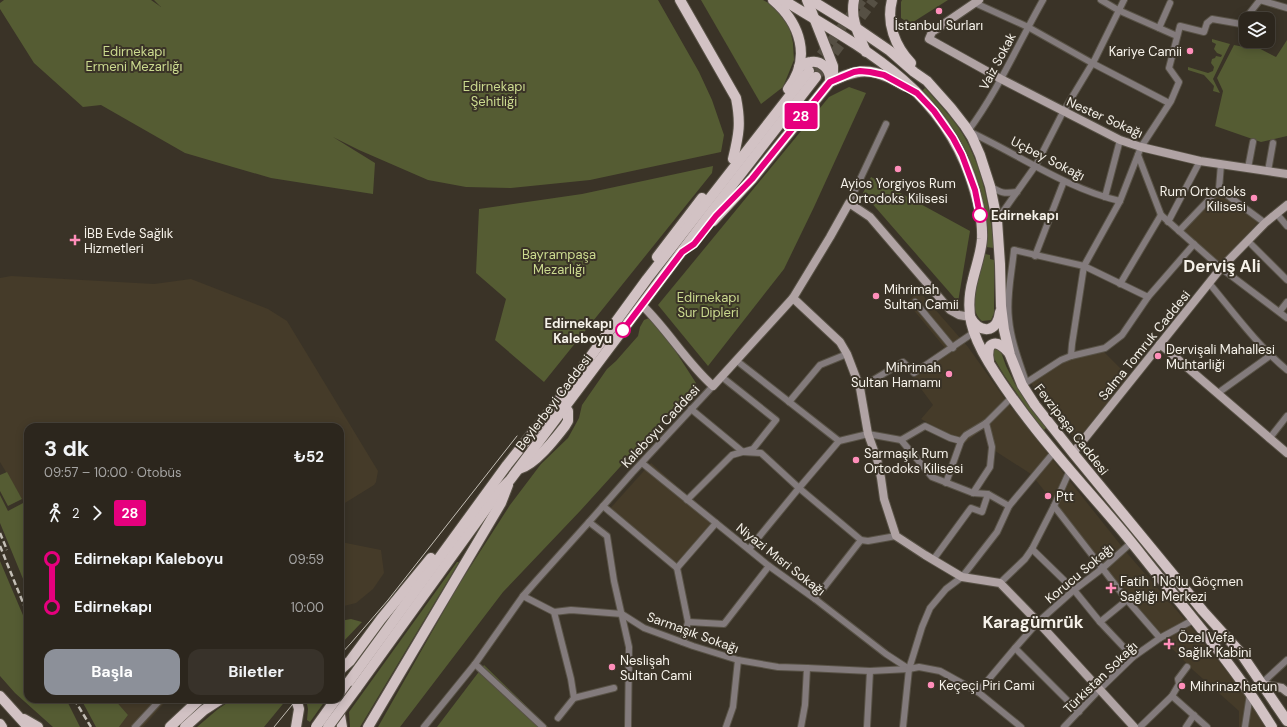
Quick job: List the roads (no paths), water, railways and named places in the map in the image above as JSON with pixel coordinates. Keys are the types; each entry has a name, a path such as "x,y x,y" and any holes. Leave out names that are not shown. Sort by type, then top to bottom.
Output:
{"main road":[{"path":"680,0 736,98 740,126 733,159"},
{"path":"648,279 653,262 791,85 799,67 800,46 797,31 787,14 773,0"},
{"name":"Fevzipaşa Caddesi","path":"782,0 897,73 934,111 953,138 962,155 975,190 981,224 982,237 980,255 969,298 973,333 989,362 1029,421 1195,619 1250,694 1272,727"},
{"path":"682,252 694,244 716,216 752,179 830,82 833,76 833,66 807,0"},
{"name":"Fevzipaşa Caddesi","path":"811,0 890,51 927,81 951,108 968,131 980,155 990,186 997,220 1001,306 1006,341 1010,355 1035,405 1203,611 1240,652 1287,721"},
{"path":"854,0 853,17 855,27 866,52"},
{"path":"892,0 890,20 891,28 896,41 908,60 927,81"},
{"path":"799,67 811,62 822,64 829,72 830,82"},
{"path":"830,82 854,72 870,72 884,75 917,93"},
{"name":"Beylerbeyi Caddesi","path":"344,699 466,521 512,459 558,406 642,305 813,74 648,279 558,406"},
{"path":"970,317 977,326 987,329 992,328 997,324 1001,306"},
{"path":"989,362 988,348 994,343 1004,346 1010,355"},
{"name":"Beylerbeyi Caddesi","path":"344,691 351,687 499,491 518,469 525,468 532,462 565,426 568,411 558,406"},
{"path":"1041,435 1050,437 1064,454 1067,455 1073,453"},
{"path":"368,727 501,503 510,480"},
{"path":"344,666 350,661 381,619 434,554 452,533 466,521"},
{"path":"1195,619 1203,611"},
{"path":"0,696 28,727"},
{"path":"170,727 196,703"},
{"path":"185,727 204,710 215,703"},
{"path":"296,727 299,715 297,703"},
{"path":"316,727 333,703"},
{"path":"334,703 338,708 342,727"},
{"name":"Beylerbeyi Caddesi","path":"328,727 342,703"},
{"path":"20,718 30,721 38,727"}],"street":[{"name":"Vaiz Sokak","path":"968,131 979,116 1001,79 1043,0"},
{"path":"1101,0 1118,10 1177,36"},
{"path":"997,220 1036,165 1063,112 1092,63 1124,0"},
{"path":"1071,356 1084,266 1120,201 1139,151 1169,103 1179,82 1169,68 1180,26 1204,32 1207,23 1212,19 1241,24 1260,0 1287,8"},
{"path":"977,1 1169,103"},
{"name":"Nester Sokağı","path":"977,1 932,32 929,39 1001,79 1139,151 1287,174"},
{"path":"1159,28 1170,3"},
{"name":"Kaleboyu Caddesi","path":"424,727 475,664 523,596 632,473 691,408 737,361 792,298 830,237 849,203 886,124"},
{"name":"Uçbey Sokağı","path":"968,131 990,141 1064,181 1104,197 1120,201"},
{"path":"1104,197 1120,140"},
{"path":"1248,168 1253,142"},
{"path":"1268,171 1273,143"},
{"path":"1139,151 1161,215 1221,268 1280,311 1287,318"},
{"path":"1168,222 1200,161"},
{"path":"1179,231 1219,189 1221,164"},
{"path":"1035,256 1064,181"},
{"path":"990,186 1006,194 1017,192"},
{"path":"1219,189 1265,223"},
{"path":"849,203 870,217 950,310 959,315 970,317"},
{"name":"Salma Tomruk Caddesi","path":"1073,453 1221,268 1265,223 1287,205"},
{"path":"1276,213 1287,226"},
{"path":"1120,284 1161,215"},
{"path":"1248,241 1287,280"},
{"path":"1148,297 1084,266 1014,250 1010,286 1009,317 1013,343 1024,383 1056,362 1071,356 1105,348 1122,335 1148,297 1194,244"},
{"path":"1209,283 1271,355 1287,370"},
{"path":"792,298 840,342 847,354 860,388 868,434 877,459 884,499 896,536 962,577 1000,583 1038,622 1134,727"},
{"path":"914,302 953,348"},
{"path":"1280,311 1287,302"},
{"path":"642,305 656,318 696,370 713,386"},
{"path":"860,388 903,362 914,374 973,333"},
{"path":"1160,344 1287,453"},
{"path":"789,402 820,365 847,354"},
{"path":"1218,393 1271,355"},
{"path":"737,361 839,441"},
{"path":"687,500 732,455 753,449 776,420 722,377"},
{"path":"946,483 961,441 966,435 986,423 1012,397"},
{"path":"691,408 743,452 761,453 799,488 861,540 868,541 896,536"},
{"path":"1269,439 1287,416"},
{"path":"973,493 990,467 992,447 986,423"},
{"path":"901,440 925,426 950,438 961,441"},
{"path":"749,549 839,441 868,434 901,440 932,477 973,493 988,494 1009,506"},
{"path":"903,727 909,669 922,627 930,608 946,589 962,577 997,532 1009,506 1055,451"},
{"name":"Niyazi Mısri Sokağı","path":"642,463 769,566 815,599 886,654 909,669"},
{"path":"1000,583 1025,559 1032,549 1070,470"},
{"path":"933,560 971,508 982,512 988,494"},
{"path":"604,506 677,568 688,622 683,642"},
{"path":"1054,506 1127,600 1160,638"},
{"path":"590,522 607,536 614,581 629,647 628,727"},
{"path":"677,568 716,523"},
{"path":"815,599 861,540"},
{"name":"Korucu Sokağı","path":"978,692 1038,622 1132,542"},
{"path":"1032,549 1074,590 1100,622 1134,656"},
{"path":"688,622 724,624 769,566"},
{"path":"523,596 554,612 571,679 574,698"},
{"path":"1100,622 1127,600"},
{"name":"Sarmaşık Sokağı","path":"554,612 571,610 622,614 644,628 683,642 738,660 778,667 870,671 909,669 919,666 940,671 978,692 1021,727"},
{"name":"Türkistan Sokağı","path":"1064,727 1134,656 1160,638 1195,619"},
{"path":"1015,648 1079,712"},
{"path":"726,727 733,707 738,660"},
{"path":"1261,684 1287,660"},
{"path":"475,664 543,727"},
{"path":"1140,727 1172,696 1179,684 1178,679 1187,667"},
{"path":"802,727 807,668"},
{"path":"867,727 870,671"},
{"path":"1261,684 1282,688 1287,692"},
{"path":"558,718 574,698 614,688"},
{"path":"1245,727 1250,694"},
{"path":"1172,696 1207,727"},
{"path":"135,727 157,703"},
{"path":"1186,727 1194,715"}],"tunnel":[{"path":"812,67 862,0"},
{"path":"816,77 874,0"}],"tram line":[{"path":"344,651 388,600 517,436"},
{"path":"274,727 294,703"}],"railway":[{"path":"0,533 7,550"},
{"path":"0,546 24,605"},
{"path":"76,703 91,727"}],"place":[{"name":"İstanbul Surları","path":"939,11"},
{"name":"Kariye Camii","path":"1190,51"},
{"name":"Ayios Yorgiyos Rum Ortodoks Kilisesi","path":"898,169"},
{"name":"Rum Ortodoks Kilisesi","path":"1254,198"},
{"name":"Edirnekapı","path":"980,215"},
{"name":"İBB Evde Sağlık Hizmetleri","path":"75,240"},
{"name":"Mihrimah Sultan Camii","path":"876,296"},
{"name":"Edirnekapı Kaleboyu","path":"623,330"},
{"name":"Dervişali Mahallesi Muhtarliği","path":"1158,356"},
{"name":"Mihrimah Sultan Hamamı","path":"949,374"},
{"name":"Sarmaşık Rum Ortodoks Kilisesi","path":"856,460"},
{"name":"Ptt","path":"1048,496"},
{"name":"Fatih 1 No'lu Göçmen Sağlığı Merkezi","path":"1111,588"},
{"name":"Özel Vefa Sağlık Kabini","path":"1169,644"},
{"name":"Neslişah Sultan Cami","path":"612,667"},
{"name":"Keçeçi Piri Cami","path":"931,685"},
{"name":"Mihrinaz hatun","path":"1182,686"}],"district":[{"name":"Derviş Ali","path":"1222,266"},
{"name":"Karagümrük","path":"1033,622"}],"park label":[{"name":"Edirnekapı Ermeni Mezarlığı","path":"134,58"},
{"name":"Edirnekapı Şehitliği","path":"494,94"},
{"name":"Bayrampaşa Mezarlığı","path":"559,262"},
{"name":"Edirnekapı Sur Dipleri","path":"708,304"}]}
